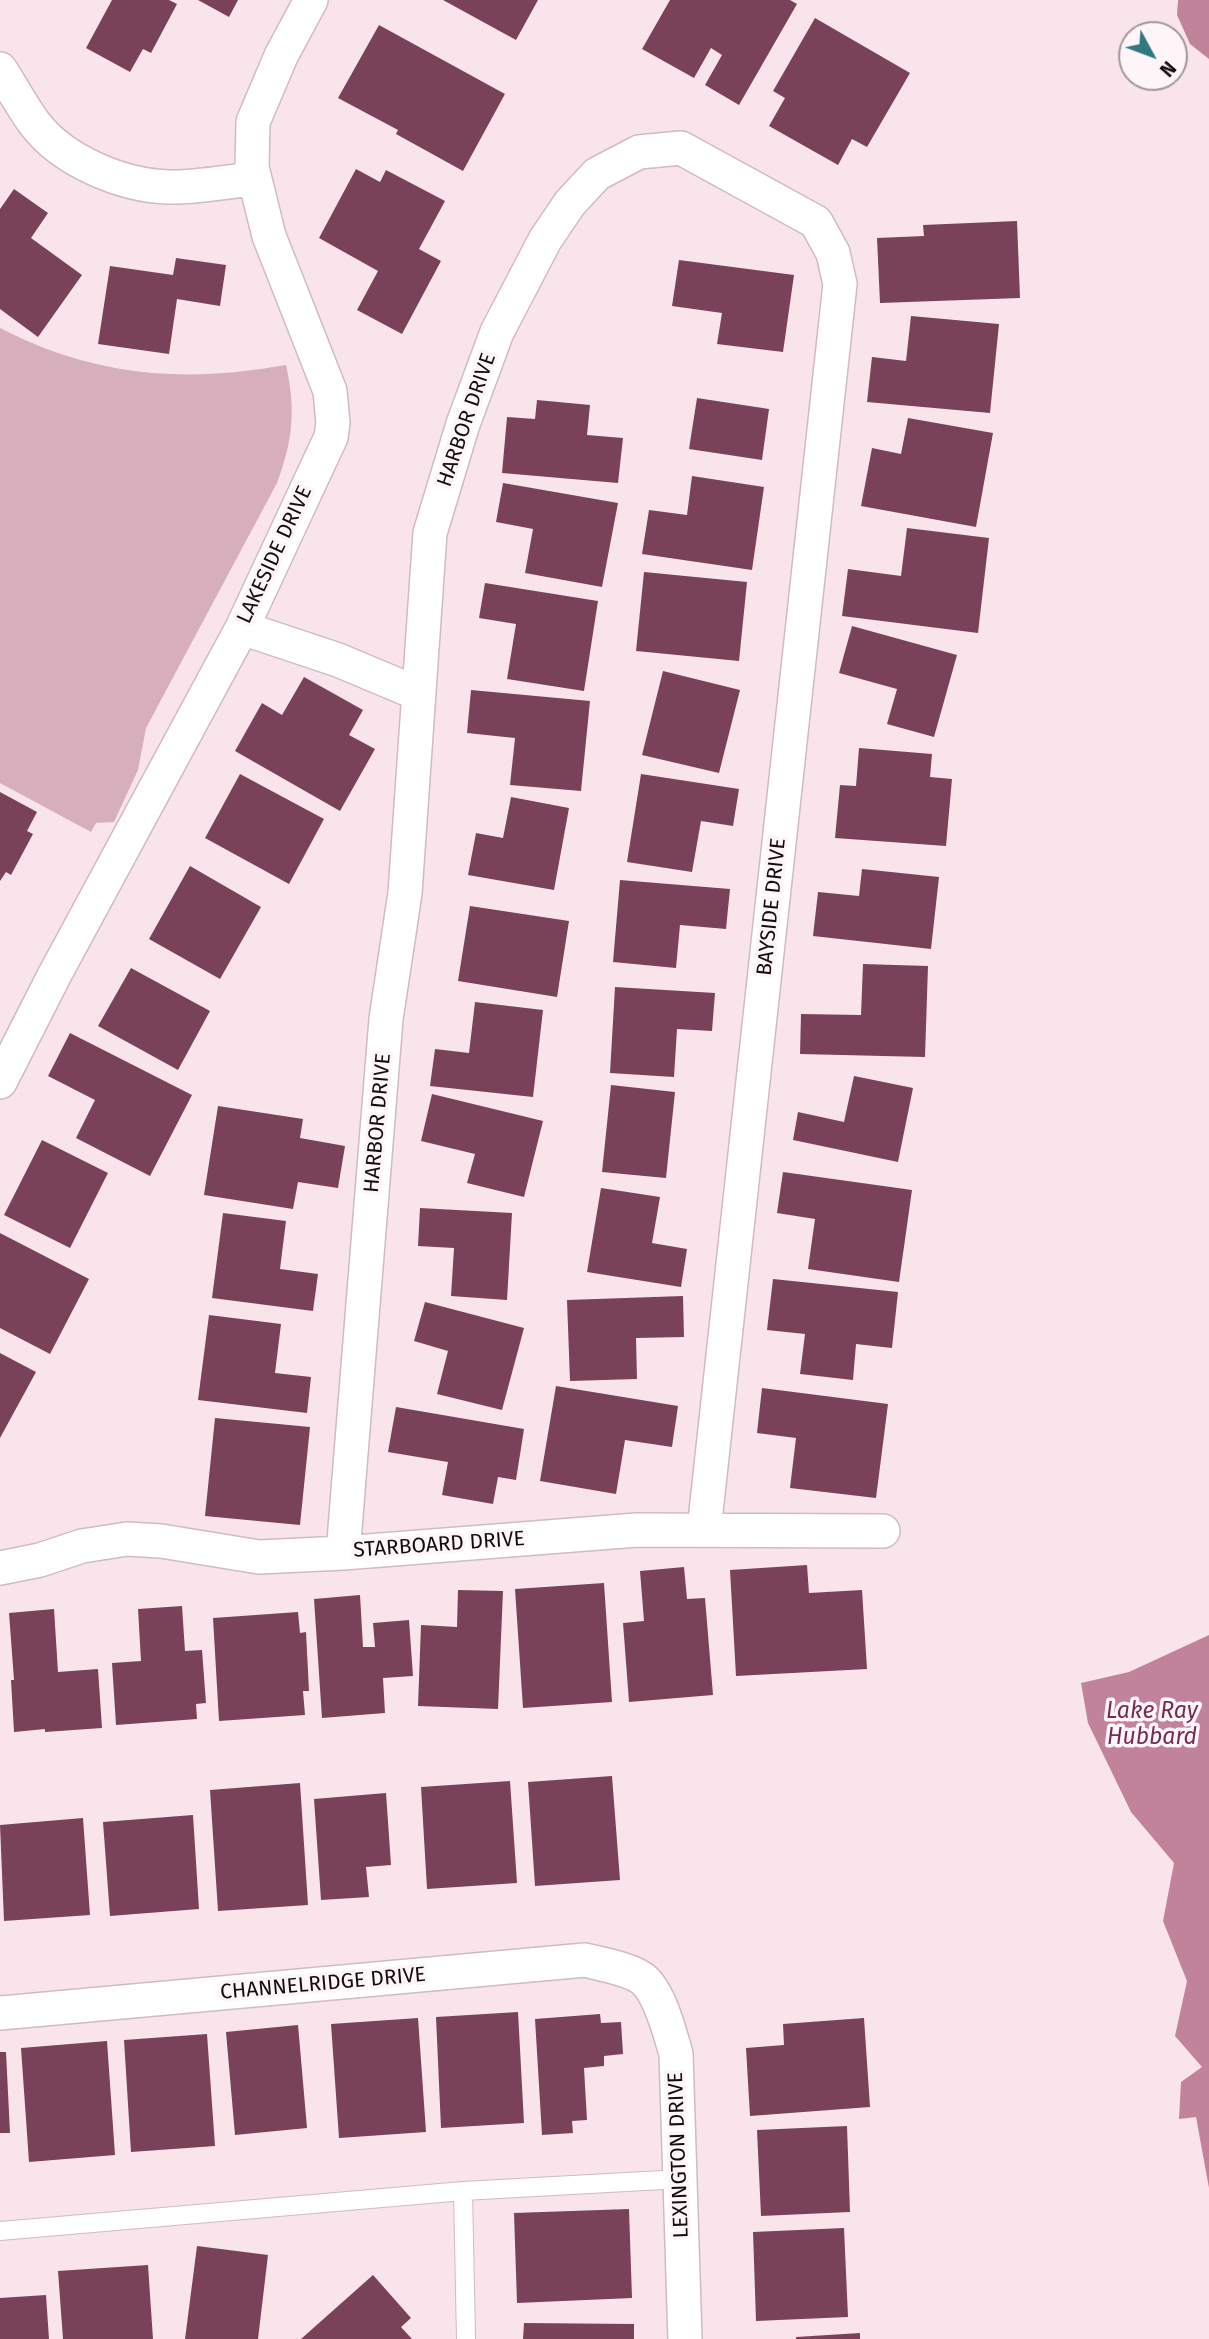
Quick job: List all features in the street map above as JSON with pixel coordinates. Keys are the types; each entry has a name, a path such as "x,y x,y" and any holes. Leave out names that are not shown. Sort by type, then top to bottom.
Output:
{"street":[{"name":"LAKESIDE DRIVE","path":"0,1082 55,974 242,628 331,437 333,423 330,391 270,236 252,167 253,122 281,56 311,0"},
{"path":"0,69 36,126 68,155 96,169 125,180 168,187 255,179"},
{"name":"HARBOR DRIVE","path":"343,1552 386,1018 405,893 430,533 463,424 497,332 545,240 570,203 597,174 639,152 681,148 816,222 833,253 840,284"},
{"name":"BAYSIDE DRIVE","path":"704,1530 840,284"},
{"path":"242,628 338,660 419,694"},
{"name":"STARBOARD DRIVE","path":"0,1568 40,1560 82,1546 127,1539 160,1541 259,1556 637,1530 883,1531"},
{"name":"CHANNELRIDGE DRIVE","path":"0,2013 585,1960 615,1967 643,1979"},
{"name":"LEXINGTON DRIVE","path":"643,1979 663,2009 676,2054 685,2339"}],"lane":[{"path":"0,2231 463,2191 681,2179"},
{"path":"463,2191 466,2339"}],"shaded area":[{"path":"0,328 44,348 104,366 164,374 194,374 286,365 289,381 292,411 290,439 277,483 146,728 138,770 114,822 96,823 91,832 0,783"}],"water":[{"path":"1178,0 1209,0 1209,59 1190,44 1188,21 1180,21 1177,15"},
{"name":"Lake Ray Hubbard","path":"1209,1635 1209,2188 1196,2117 1179,2119 1181,2082 1202,2067 1175,2036 1187,1981 1163,1921 1174,1863 1131,1812 1088,1723 1081,1683 1129,1672"}],"building":[{"path":"112,0 169,0 177,4 151,53 143,49 130,72 86,48"},
{"path":"198,0 238,0 229,17"},
{"path":"443,0 538,0 516,40"},
{"path":"670,0 790,0 797,4 739,105 705,85 722,55 711,48 694,78 642,49"},
{"path":"815,18 910,73 867,147 852,139 838,165 769,126 785,98 773,91"},
{"path":"379,25 505,94 463,171 396,134 398,130 338,98"},
{"path":"356,169 380,182 386,170 445,201 419,249 441,261 402,334 357,310 378,271 319,238"},
{"path":"14,189 48,213 31,238 82,275 38,337 0,309 0,209"},
{"path":"1017,221 1020,298 880,303 877,238 924,236 923,225"},
{"path":"176,258 226,265 220,306 177,299 169,354 98,344 110,266 173,275"},
{"path":"679,260 794,275 783,352 717,344 722,313 672,306"},
{"path":"911,316 999,324 990,413 867,402 872,357 906,361"},
{"path":"697,398 769,409 762,460 689,449"},
{"path":"537,400 590,405 587,435 623,438 618,483 502,473 507,417 535,419"},
{"path":"908,418 993,433 976,527 861,506 872,448 901,454"},
{"path":"692,476 764,487 752,570 642,554 649,510 687,515"},
{"path":"503,483 618,503 602,587 525,573 533,529 496,522"},
{"path":"907,528 989,538 978,633 842,616 848,569 901,576"},
{"path":"644,572 747,582 739,661 636,651"},
{"path":"485,583 598,601 584,691 507,679 516,624 479,618"},
{"path":"852,626 957,655 934,737 887,724 897,689 839,673"},
{"path":"663,671 740,690 719,773 642,755"},
{"path":"304,677 363,710 349,735 375,749 340,811 235,751 262,703 282,715"},
{"path":"471,690 590,701 581,791 510,785 515,738 467,733"},
{"path":"859,748 932,754 930,777 952,779 946,846 835,838 840,785 856,786"},
{"path":"240,774 324,819 289,884 205,838"},
{"path":"641,774 739,789 733,826 701,821 692,872 627,862"},
{"path":"0,792 37,812 27,831 33,834 11,875 6,872 0,881"},
{"path":"511,797 569,808 554,890 468,875 476,833 503,838"},
{"path":"190,866 261,907 220,979 149,939"},
{"path":"862,869 939,877 931,949 813,936 818,892 859,896"},
{"path":"620,880 730,889 726,929 680,925 676,968 613,962"},
{"path":"470,906 569,921 557,997 458,981"},
{"path":"863,964 928,966 925,1057 800,1054 801,1014 861,1015"},
{"path":"131,968 210,1011 178,1070 98,1026"},
{"path":"615,987 715,993 712,1031 677,1029 674,1077 610,1073"},
{"path":"475,1002 543,1010 533,1097 430,1086 435,1049 469,1053"},
{"path":"70,1033 192,1095 150,1176 76,1138 95,1100 48,1076"},
{"path":"854,1076 913,1088 898,1162 793,1140 798,1112 844,1122"},
{"path":"611,1085 675,1092 666,1178 602,1172"},
{"path":"432,1094 543,1121 524,1197 467,1183 475,1154 421,1141"},
{"path":"218,1106 303,1119 300,1138 345,1146 338,1188 298,1182 293,1209 204,1195"},
{"path":"42,1140 108,1173 70,1248 4,1215"},
{"path":"783,1172 912,1190 899,1282 808,1269 815,1219 777,1213"},
{"path":"601,1188 660,1197 652,1243 687,1249 681,1287 587,1272"},
{"path":"420,1208 512,1213 507,1300 451,1296 454,1248 418,1246"},
{"path":"223,1213 286,1221 280,1269 318,1274 313,1311 212,1298"},
{"path":"0,1233 89,1279 50,1354 0,1328"},
{"path":"773,1279 898,1292 892,1348 856,1344 853,1380 800,1374 805,1334 767,1330"},
{"path":"683,1296 684,1337 636,1338 637,1379 570,1381 567,1300"},
{"path":"425,1302 524,1328 502,1410 437,1394 448,1351 414,1341"},
{"path":"209,1315 281,1324 275,1373 311,1377 307,1413 198,1400"},
{"path":"0,1353 36,1372 0,1438"},
{"path":"556,1386 678,1406 672,1447 625,1440 616,1494 540,1481"},
{"path":"762,1388 888,1404 876,1498 790,1488 796,1438 757,1433"},
{"path":"396,1407 524,1429 516,1480 498,1477 493,1504 442,1495 448,1462 388,1452"},
{"path":"215,1418 310,1427 300,1525 205,1516"},
{"path":"807,1565 809,1593 862,1590 867,1669 736,1676 730,1570"},
{"path":"684,1567 687,1599 705,1598 713,1695 629,1702 623,1623 644,1621 640,1571"},
{"path":"604,1583 612,1702 523,1708 515,1589"},
{"path":"458,1590 503,1591 498,1709 418,1706 421,1625 457,1627"},
{"path":"360,1595 363,1647 375,1647 373,1623 409,1620 413,1676 383,1678 385,1713 322,1718 314,1599"},
{"path":"182,1606 185,1651 202,1650 206,1703 196,1704 197,1719 116,1725 112,1663 141,1661 138,1609"},
{"path":"54,1609 58,1672 98,1669 102,1728 14,1732 11,1680 14,1680 9,1613"},
{"path":"298,1612 300,1633 306,1632 309,1691 303,1691 305,1715 219,1721 213,1618"},
{"path":"612,1776 620,1880 535,1886 528,1782"},
{"path":"510,1781 517,1883 427,1889 421,1787"},
{"path":"300,1783 308,1905 218,1911 210,1790"},
{"path":"386,1793 391,1865 366,1867 369,1897 321,1900 314,1799"},
{"path":"193,1815 199,1909 110,1916 103,1822"},
{"path":"83,1818 90,1915 4,1921 0,1825"},
{"path":"518,2012 524,2123 441,2128 436,2017"},
{"path":"600,2014 601,2023 621,2022 623,2054 604,2056 604,2066 584,2068 587,2120 572,2121 573,2133 542,2135 535,2019"},
{"path":"418,2018 426,2132 339,2138 331,2024"},
{"path":"864,2018 870,2107 750,2116 746,2048 784,2045 783,2024"},
{"path":"298,2025 307,2128 235,2135 226,2032"},
{"path":"207,2034 215,2146 131,2152 124,2040"},
{"path":"107,2041 115,2155 29,2162 21,2048"},
{"path":"0,2052 6,2052 10,2133 0,2133"},
{"path":"847,2126 850,2212 761,2216 757,2130"},
{"path":"629,2209 632,2298 517,2303 514,2213"},
{"path":"844,2228 848,2317 756,2321 753,2232"},
{"path":"197,2246 268,2255 258,2339 185,2339"},
{"path":"148,2265 153,2339 63,2339 58,2271"},
{"path":"373,2275 411,2318 401,2327 412,2339 301,2339"},
{"path":"46,2295 49,2339 0,2339 0,2298"},
{"path":"524,2323 634,2324 634,2339 523,2339"},
{"path":"860,2333 860,2339 796,2339 796,2337"}]}
